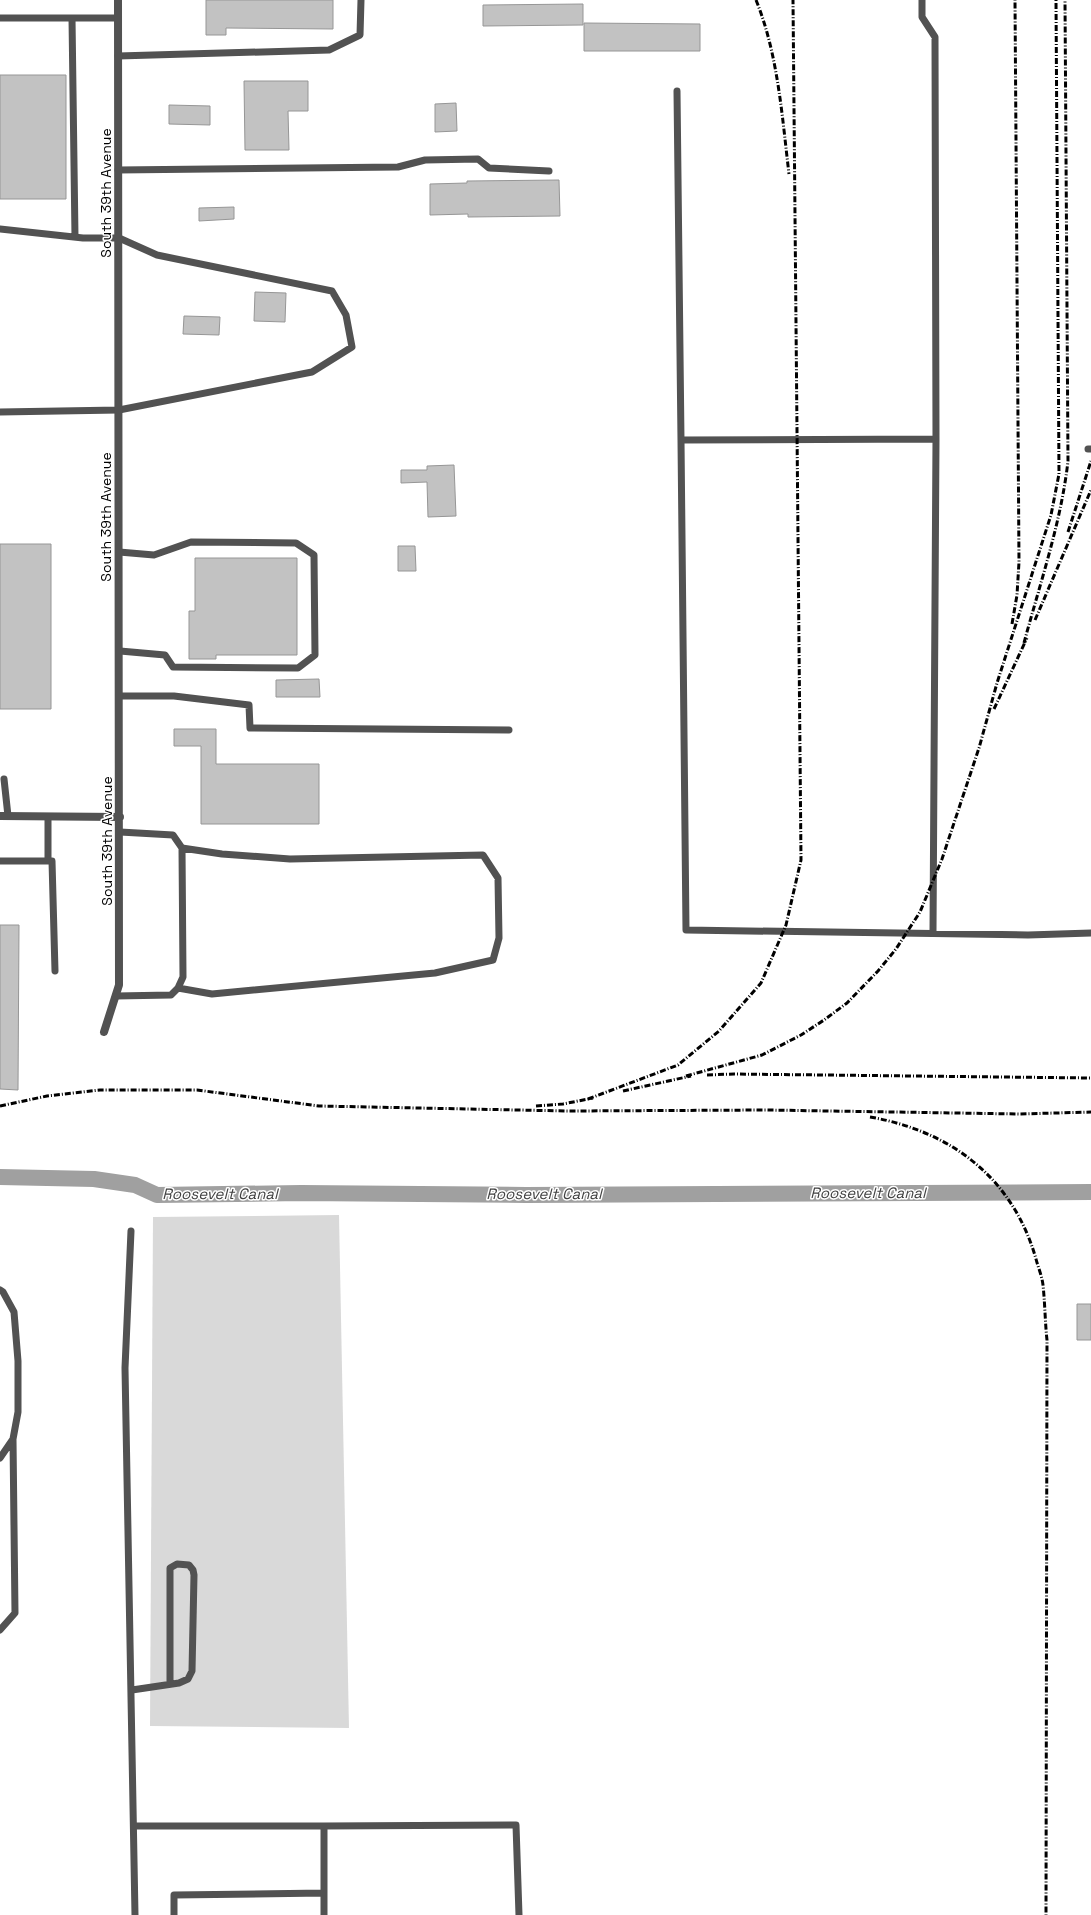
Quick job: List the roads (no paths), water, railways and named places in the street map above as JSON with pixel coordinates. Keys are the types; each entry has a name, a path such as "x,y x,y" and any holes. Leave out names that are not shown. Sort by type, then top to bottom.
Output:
{"street":[{"name":"South 39th Avenue","path":"104,1032 120,984 118,0"},
{"path":"4,816 120,817"}],"lane":[{"path":"118,56 329,50 360,35 361,0"},
{"path":"922,0 922,17 935,37 936,438 933,933"},
{"path":"0,18 118,18"},
{"path":"72,18 75,237"},
{"path":"677,91 686,930 1028,935 1091,933"},
{"path":"118,170 398,167 425,160 478,159 489,168 549,171"},
{"path":"0,229 75,237 119,238 157,255 332,291 346,314 352,347 312,372 119,410 0,412"},
{"path":"681,440 936,438"},
{"path":"120,552 154,554 191,542 296,542 314,554 315,655 298,668 173,666 165,655 120,651"},
{"path":"120,696 174,696 249,705 250,728 509,730"},
{"path":"4,779 4,816"},
{"path":"48,817 48,861"},
{"path":"116,996 170,995 178,988 183,977 182,848 173,835 120,832"},
{"path":"178,988 212,994 435,973 493,960 499,938 498,878 483,855 290,859 222,854 182,848"},
{"path":"0,861 52,861 55,971"},
{"path":"131,1231 125,1368 135,1915"},
{"path":"0,1290 3,1292 14,1312 18,1361 18,1412 13,1439 15,1613 0,1630"},
{"path":"0,1458 13,1439"},
{"path":"132,1690 170,1684 188,1679 192,1671 194,1575 193,1570 189,1565 177,1564 170,1568 170,1684"},
{"path":"134,1826 516,1825 518,1915"},
{"path":"324,1826 324,1915"},
{"path":"174,1915 174,1895 324,1893"}],"waterway":[{"name":"Roosevelt Canal","path":"0,1177 94,1179 135,1185 157,1195 301,1193 526,1195 1091,1192"}],"railway":[{"path":"756,0 774,63 789,174"},
{"path":"588,1099 678,1065 719,1031 761,983 786,925 801,860 793,0"},
{"path":"1012,624 1017,595 1019,562 1015,0"},
{"path":"686,1076 762,1055 801,1035 847,1003 878,971 896,949 920,912 942,859 979,748 997,683 1051,515 1059,474 1056,0"},
{"path":"1024,643 1055,530 1065,484 1068,461 1065,0"},
{"path":"1068,532 1091,461"},
{"path":"1035,620 1091,490"},
{"path":"994,709 1027,638"},
{"path":"707,1075 734,1074 1091,1078"},
{"path":"623,1091 691,1076"},
{"path":"0,1106 47,1096 100,1090 197,1090 319,1106 567,1111 767,1110 1019,1114 1091,1112"},
{"path":"536,1106 563,1104 593,1098"},
{"path":"870,1117 899,1124 927,1134 952,1147 975,1163 995,1182 1012,1205 1026,1230 1042,1278 1047,1340 1046,1915"}]}
